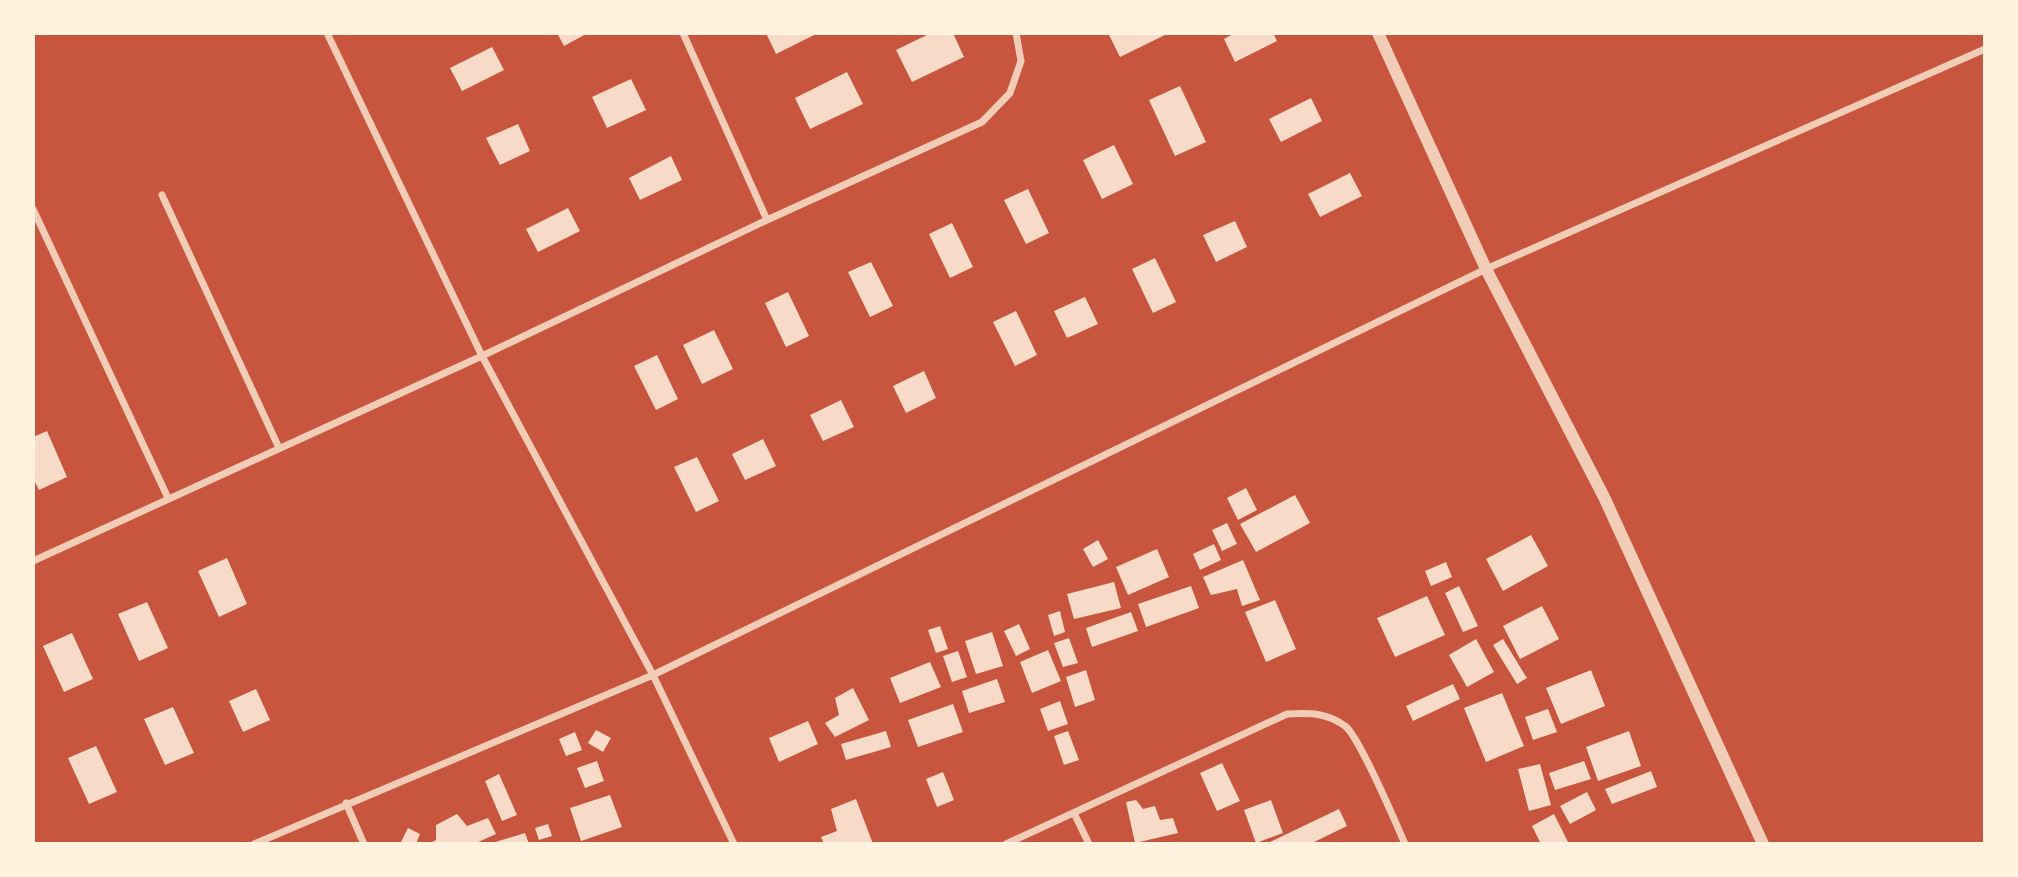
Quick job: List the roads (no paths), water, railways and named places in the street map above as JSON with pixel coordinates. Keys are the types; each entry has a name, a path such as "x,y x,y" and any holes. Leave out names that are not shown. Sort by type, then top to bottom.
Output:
{"street":[{"path":"327,33 482,356 653,675 734,844"},
{"path":"683,33 767,220"},
{"path":"33,561 482,356 767,220 982,122 1010,93 1021,61 1016,33"},
{"path":"1378,33 1486,269 1604,497 1763,844"},
{"path":"254,844 653,675 1486,269 1985,49"},
{"path":"162,195 279,448"},
{"path":"33,209 35,219 168,498"},
{"path":"1006,844 1287,714 1315,712 1347,727 1405,844"},
{"path":"346,803 363,844"},
{"path":"1074,813 1089,844"}]}
